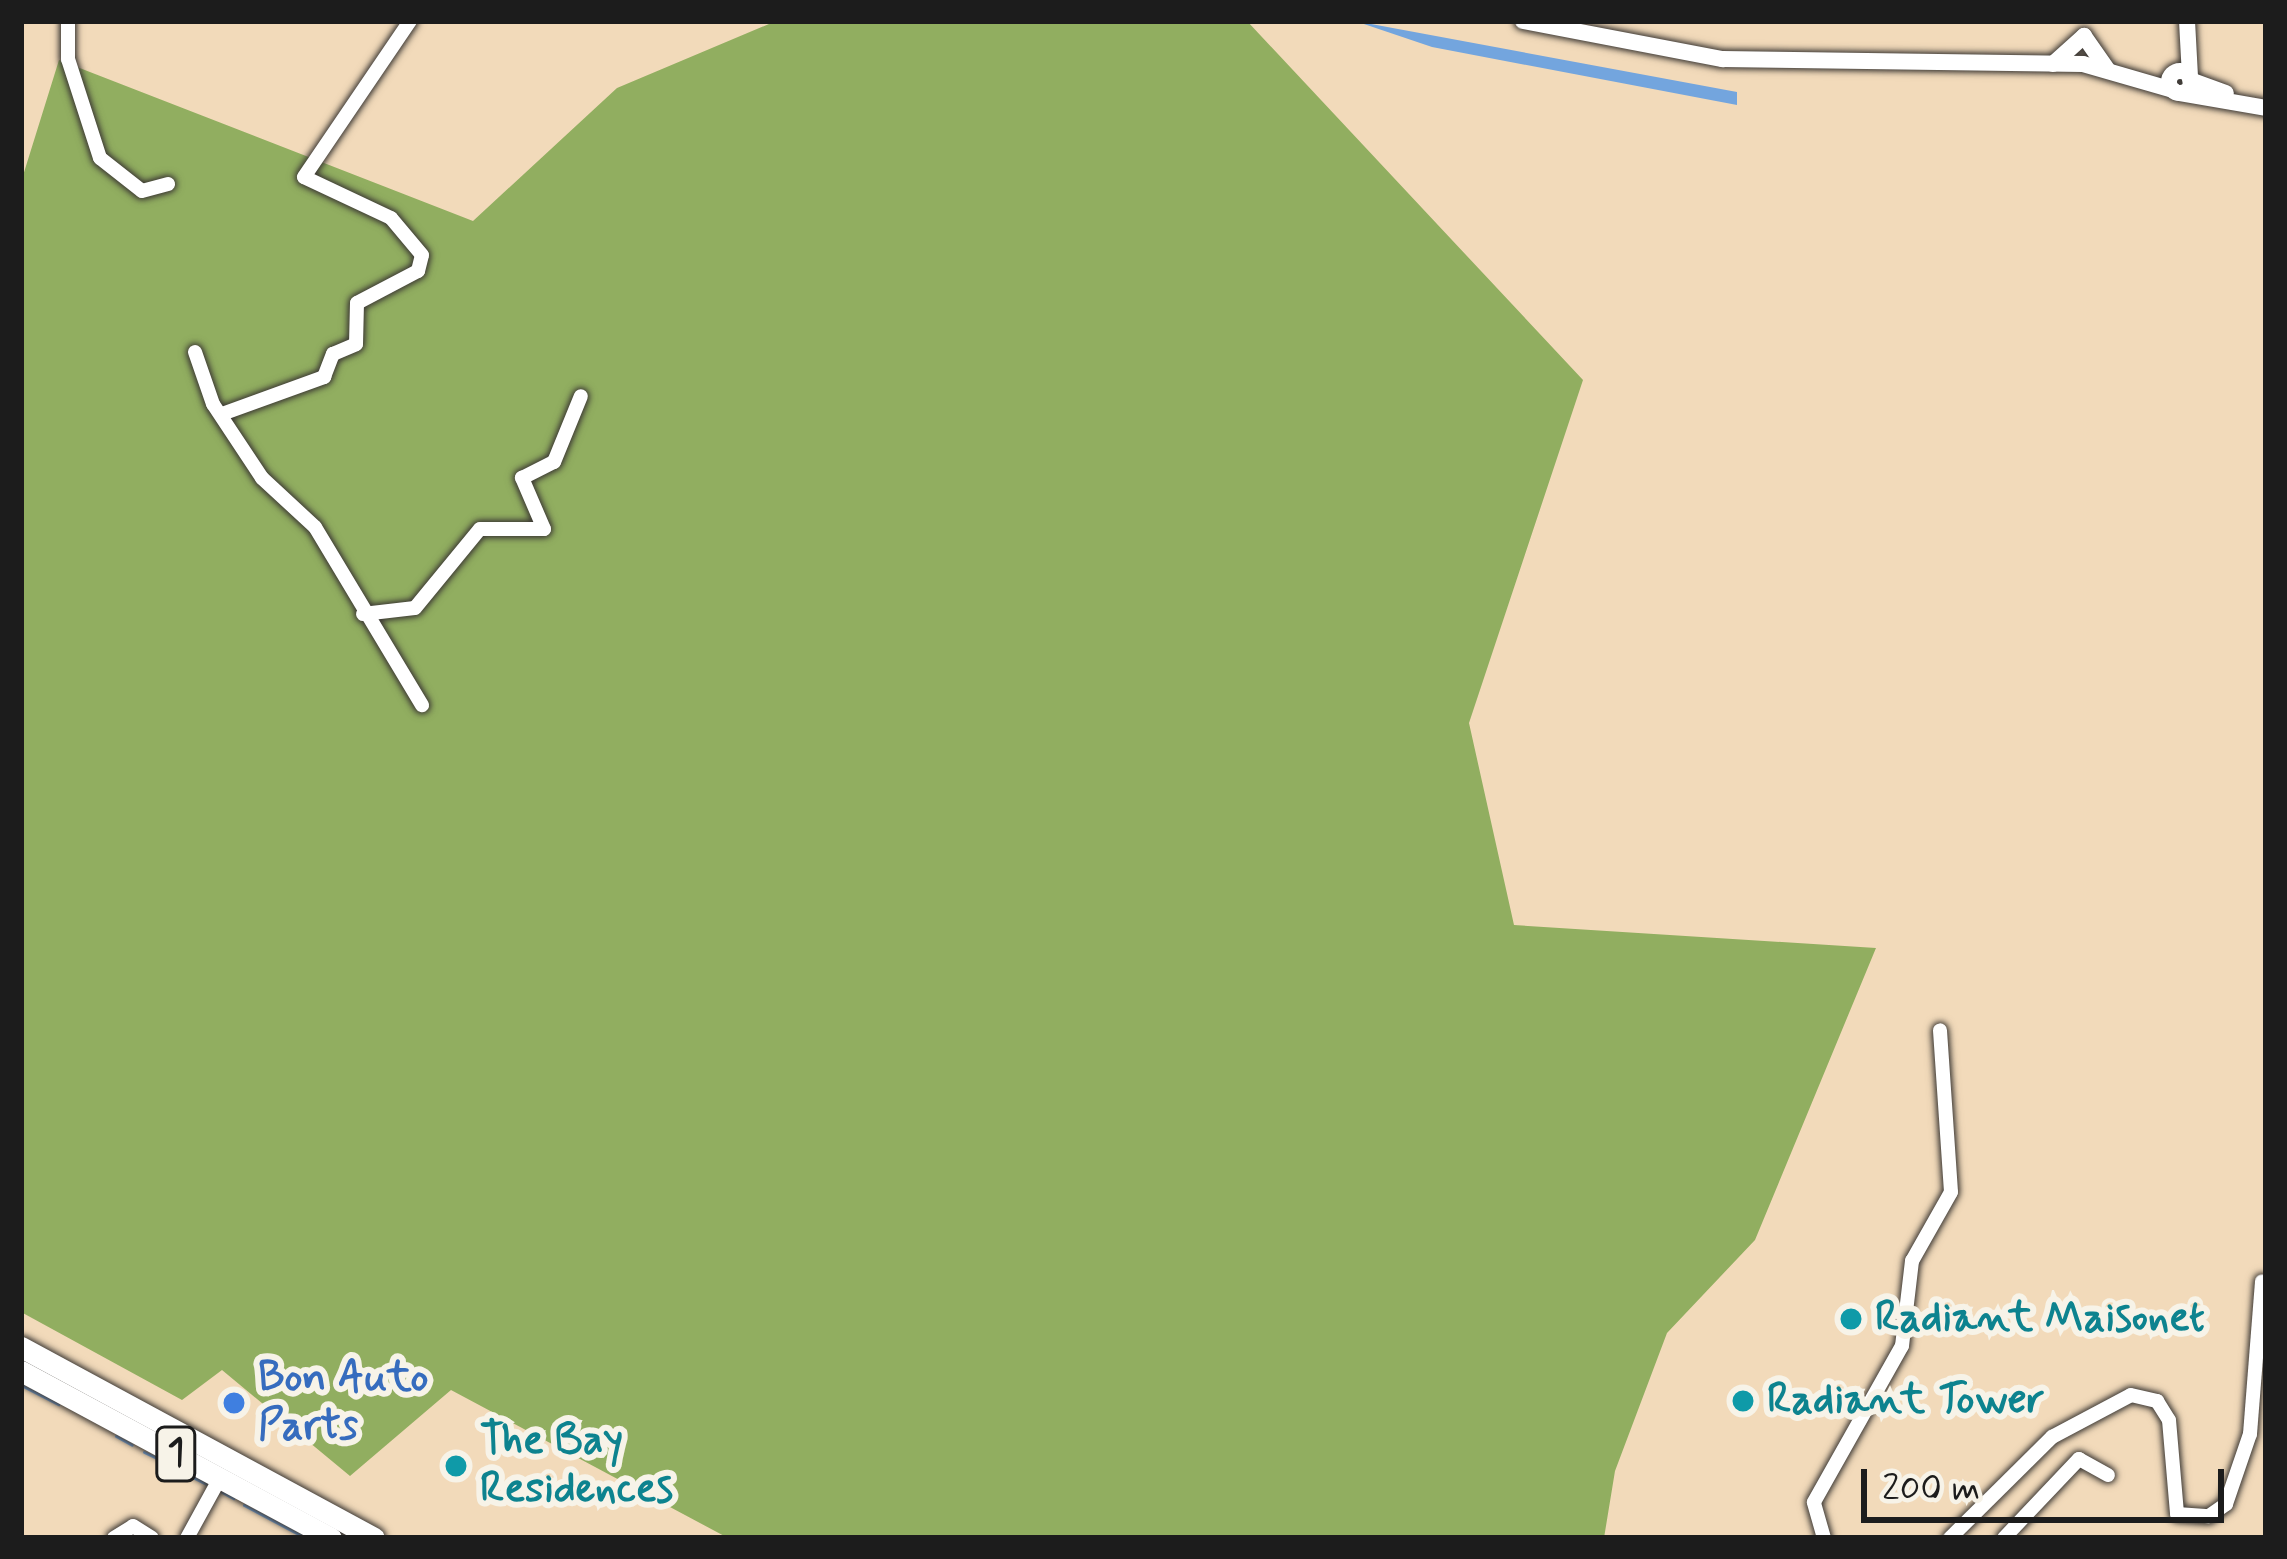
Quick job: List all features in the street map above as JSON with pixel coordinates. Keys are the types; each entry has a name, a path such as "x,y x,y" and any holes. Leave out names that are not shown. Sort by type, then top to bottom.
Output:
{"main road":[{"name":"1","path":"21,1347 220,1478 331,1538"},
{"name":"1","path":"21,1371 103,1403 374,1538"}],"street":[{"path":"68,21 68,59 100,158 142,191 168,184"},
{"path":"222,414 324,377 333,354 356,344 357,304 418,271 418,248 380,209 304,177 410,21"},
{"path":"1522,21 1776,64 2052,64 2114,70 2180,81 2263,107"},
{"path":"2180,81 2185,21"},
{"path":"2052,64 2084,36 2114,70"},
{"path":"195,352 222,414 262,478 315,527 363,614 422,705"},
{"path":"363,614 415,608 480,529 544,530 521,478 554,462 581,397"},
{"path":"1824,1538 1814,1502 1903,1346 1912,1261 1951,1192 1940,1030"},
{"path":"1950,1538 2052,1437 2131,1395 2157,1401 2169,1420 2176,1514 2209,1516 2226,1504 2250,1434 2262,1281"},
{"path":"2004,1538 2079,1459 2108,1474"},
{"path":"187,1538 220,1478"},
{"path":"114,1538 133,1526 152,1538"}],"green space":[{"path":"776,21 1247,21 1583,380 1469,723 1514,925 1876,948 1755,1240 1667,1333 1615,1471 1604,1538 728,1538 451,1390 350,1476 222,1370 182,1400 21,1312 21,182 59,60 473,221 617,88"}],"water":[{"path":"1355,21 1737,92 1737,105 1432,47"}],"waterway":[{"path":"21,1385 58,1404"},
{"path":"116,1436 132,1445"},
{"path":"144,1452 163,1461"},
{"path":"171,1466 206,1484"},
{"path":"222,1492 233,1498"},
{"path":"244,1505 306,1538"}],"place":[{"name":"Radiant Maisonet","path":"1851,1319"},
{"name":"Radiant Tower","path":"1743,1401"},
{"name":"Bon Auto Parts","path":"234,1403"},
{"name":"The Bay Residences","path":"456,1466"}]}
